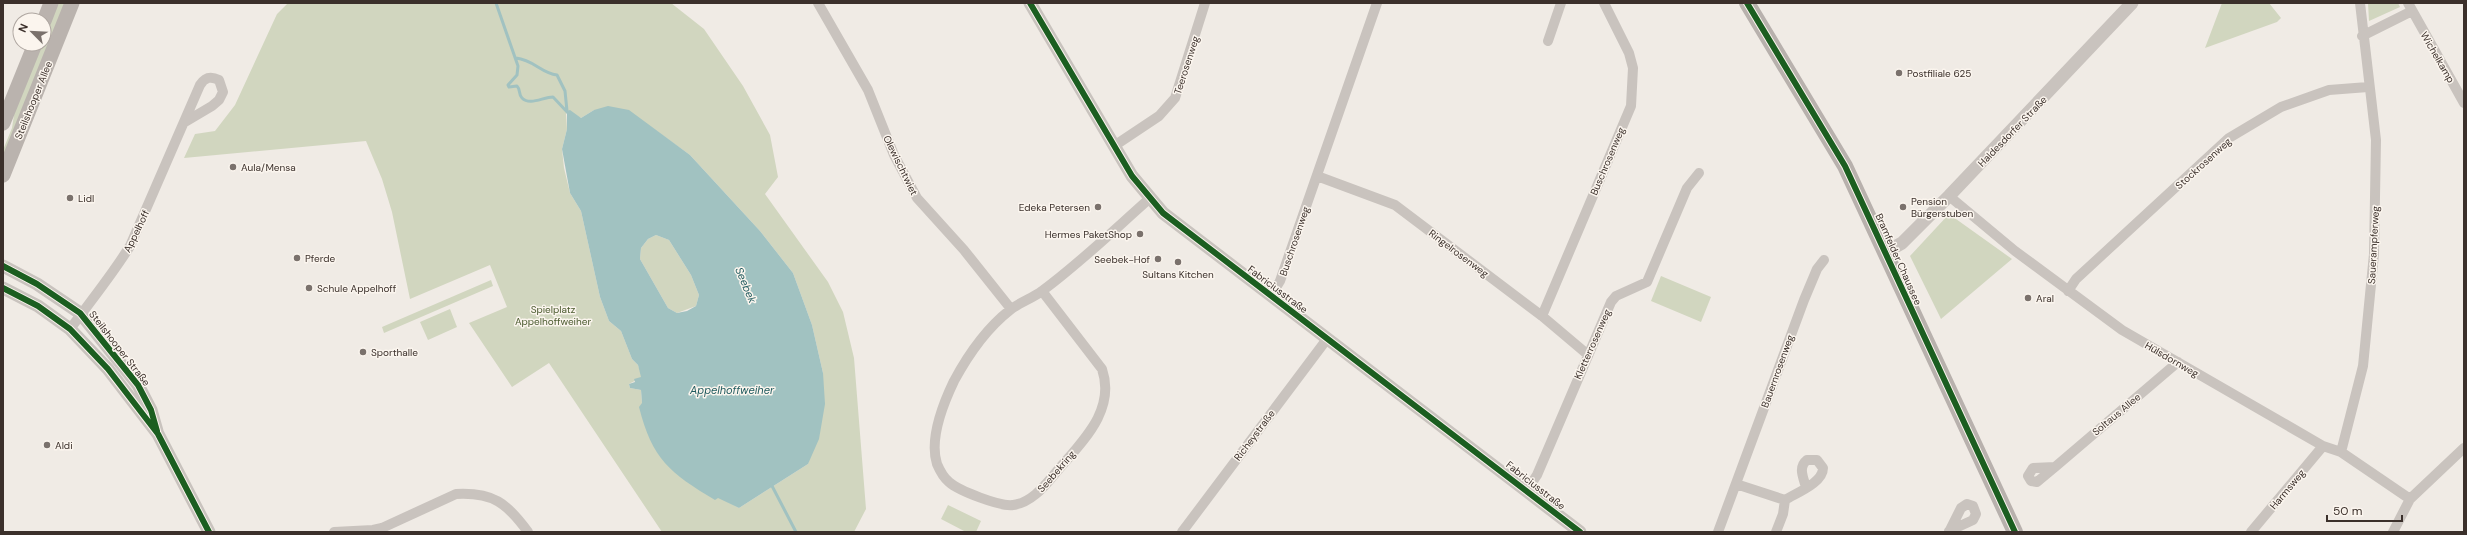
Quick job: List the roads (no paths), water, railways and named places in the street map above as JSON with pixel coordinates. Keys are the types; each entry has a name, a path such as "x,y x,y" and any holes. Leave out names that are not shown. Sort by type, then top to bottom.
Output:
{"main road":[{"name":"Steilshooper Allee","path":"3,176 72,3"},
{"name":"Bramfelder Chaussee","path":"1747,3 1844,166 1886,252 2015,532"},
{"name":"Steilshooper Allee","path":"3,123 32,52"}],"street":[{"name":"Olewischtwiet","path":"818,3 868,90 894,155 917,198 964,250 1011,309"},
{"name":"Fabriciusstraße","path":"1030,3 1114,146 1149,199 1163,213 1580,532"},
{"name":"Teerosenweg","path":"1114,146 1159,116 1175,98 1205,3"},
{"name":"Buschrosenweg","path":"1271,296 1280,281 1377,3"},
{"path":"1548,42 1561,3"},
{"name":"Buschrosenweg","path":"1542,316 1631,106 1633,68 1629,53 1604,3"},
{"name":"Haldesdorfer Straße","path":"1886,252 1902,243 1949,196 2132,3"},
{"name":"Sauerampferweg","path":"2341,452 2363,366 2374,254 2376,140 2362,36 2360,3"},
{"path":"2362,36 2410,7"},
{"name":"Wichelkamp","path":"2410,7 2464,103"},
{"name":"Stockrosenweg","path":"2068,291 2076,279 2229,138 2281,107 2329,90 2368,87"},
{"name":"Appelhoff","path":"70,329 80,313 119,264 130,246 185,122"},
{"name":"Kletterrosenweg","path":"1527,490 1537,475 1587,354 1616,296 1647,282 1687,188 1699,173"},
{"name":"Ringelrosenweg","path":"1317,176 1395,205 1542,316 1587,354"},
{"name":"Hülsdornweg","path":"1949,196 2068,291 2122,330 2323,446 2341,452 2410,500"},
{"name":"Seebekring","path":"1042,291 1102,369 1106,385 1106,400 1094,426 1043,487 1033,496 1014,505 1005,505 959,489 950,483 938,466 935,444 940,418 957,377 980,341 1011,309 1042,291 1149,199"},
{"name":"Bauernrosenweg","path":"1718,532 1804,300 1817,269 1824,260"},
{"name":"Steilshooper Straße","path":"3,266 37,284 80,313 138,385 151,410 158,434"},
{"name":"Steilshooper Straße","path":"3,288 38,306 70,329 108,369 158,434 209,532"},
{"name":"Richeystraße","path":"1182,532 1327,338"},
{"name":"Soltaus Allee","path":"2055,467 2178,362"},
{"name":"Harmsweg","path":"2251,532 2323,446"},
{"path":"2393,532 2410,500 2464,448"},
{"path":"1736,484 1785,500 1806,487"},
{"path":"334,532 374,530 456,494 468,493 485,495 506,505 528,532"},
{"path":"1776,532 1784,514 1785,500"}],"water":[{"name":"Appelhoffweiher","path":"608,106 629,110 690,155 760,231 793,273 812,325 823,373 825,404 819,439 808,464 739,508 718,498 715,500 686,481 665,463 650,440 644,425 639,407 642,403 641,390 630,388 629,384 635,382 634,379 641,377 638,365 632,359 621,331 609,321 600,297 581,211 570,193 562,149 567,129 567,111 570,110 581,118 594,110","holes":["656,235 669,240 691,275 699,295 696,306 687,311 677,313 668,308 640,259 641,248 648,239"]}],"waterway":[{"name":"Seebek","path":"496,3 518,66 517,75 508,85 509,87 517,86 522,98 529,101 553,97 569,114"},
{"name":"Seebek","path":"516,58 528,61 546,72 557,75 565,91 567,111"},
{"name":"Seebek","path":"771,484 796,532"}],"place":[{"name":"Postfiliale 625","path":"1899,73"},
{"name":"Aula/Mensa","path":"233,167"},
{"name":"Lidl","path":"70,198"},
{"name":"Edeka Petersen","path":"1098,207"},
{"name":"Pension Bürgerstuben","path":"1903,207"},
{"name":"Hermes PaketShop","path":"1140,234"},
{"name":"Pferde","path":"297,258"},
{"name":"Seebek-Hof","path":"1158,259"},
{"name":"Sultans Kitchen","path":"1178,262"},
{"name":"Schule Appelhoff","path":"309,288"},
{"name":"Aral","path":"2028,298"},
{"name":"Sporthalle","path":"363,352"},
{"name":"Aldi","path":"47,445"}],"park label":[{"name":"Spielplatz Appelhoffweiher","path":"553,314"}]}
